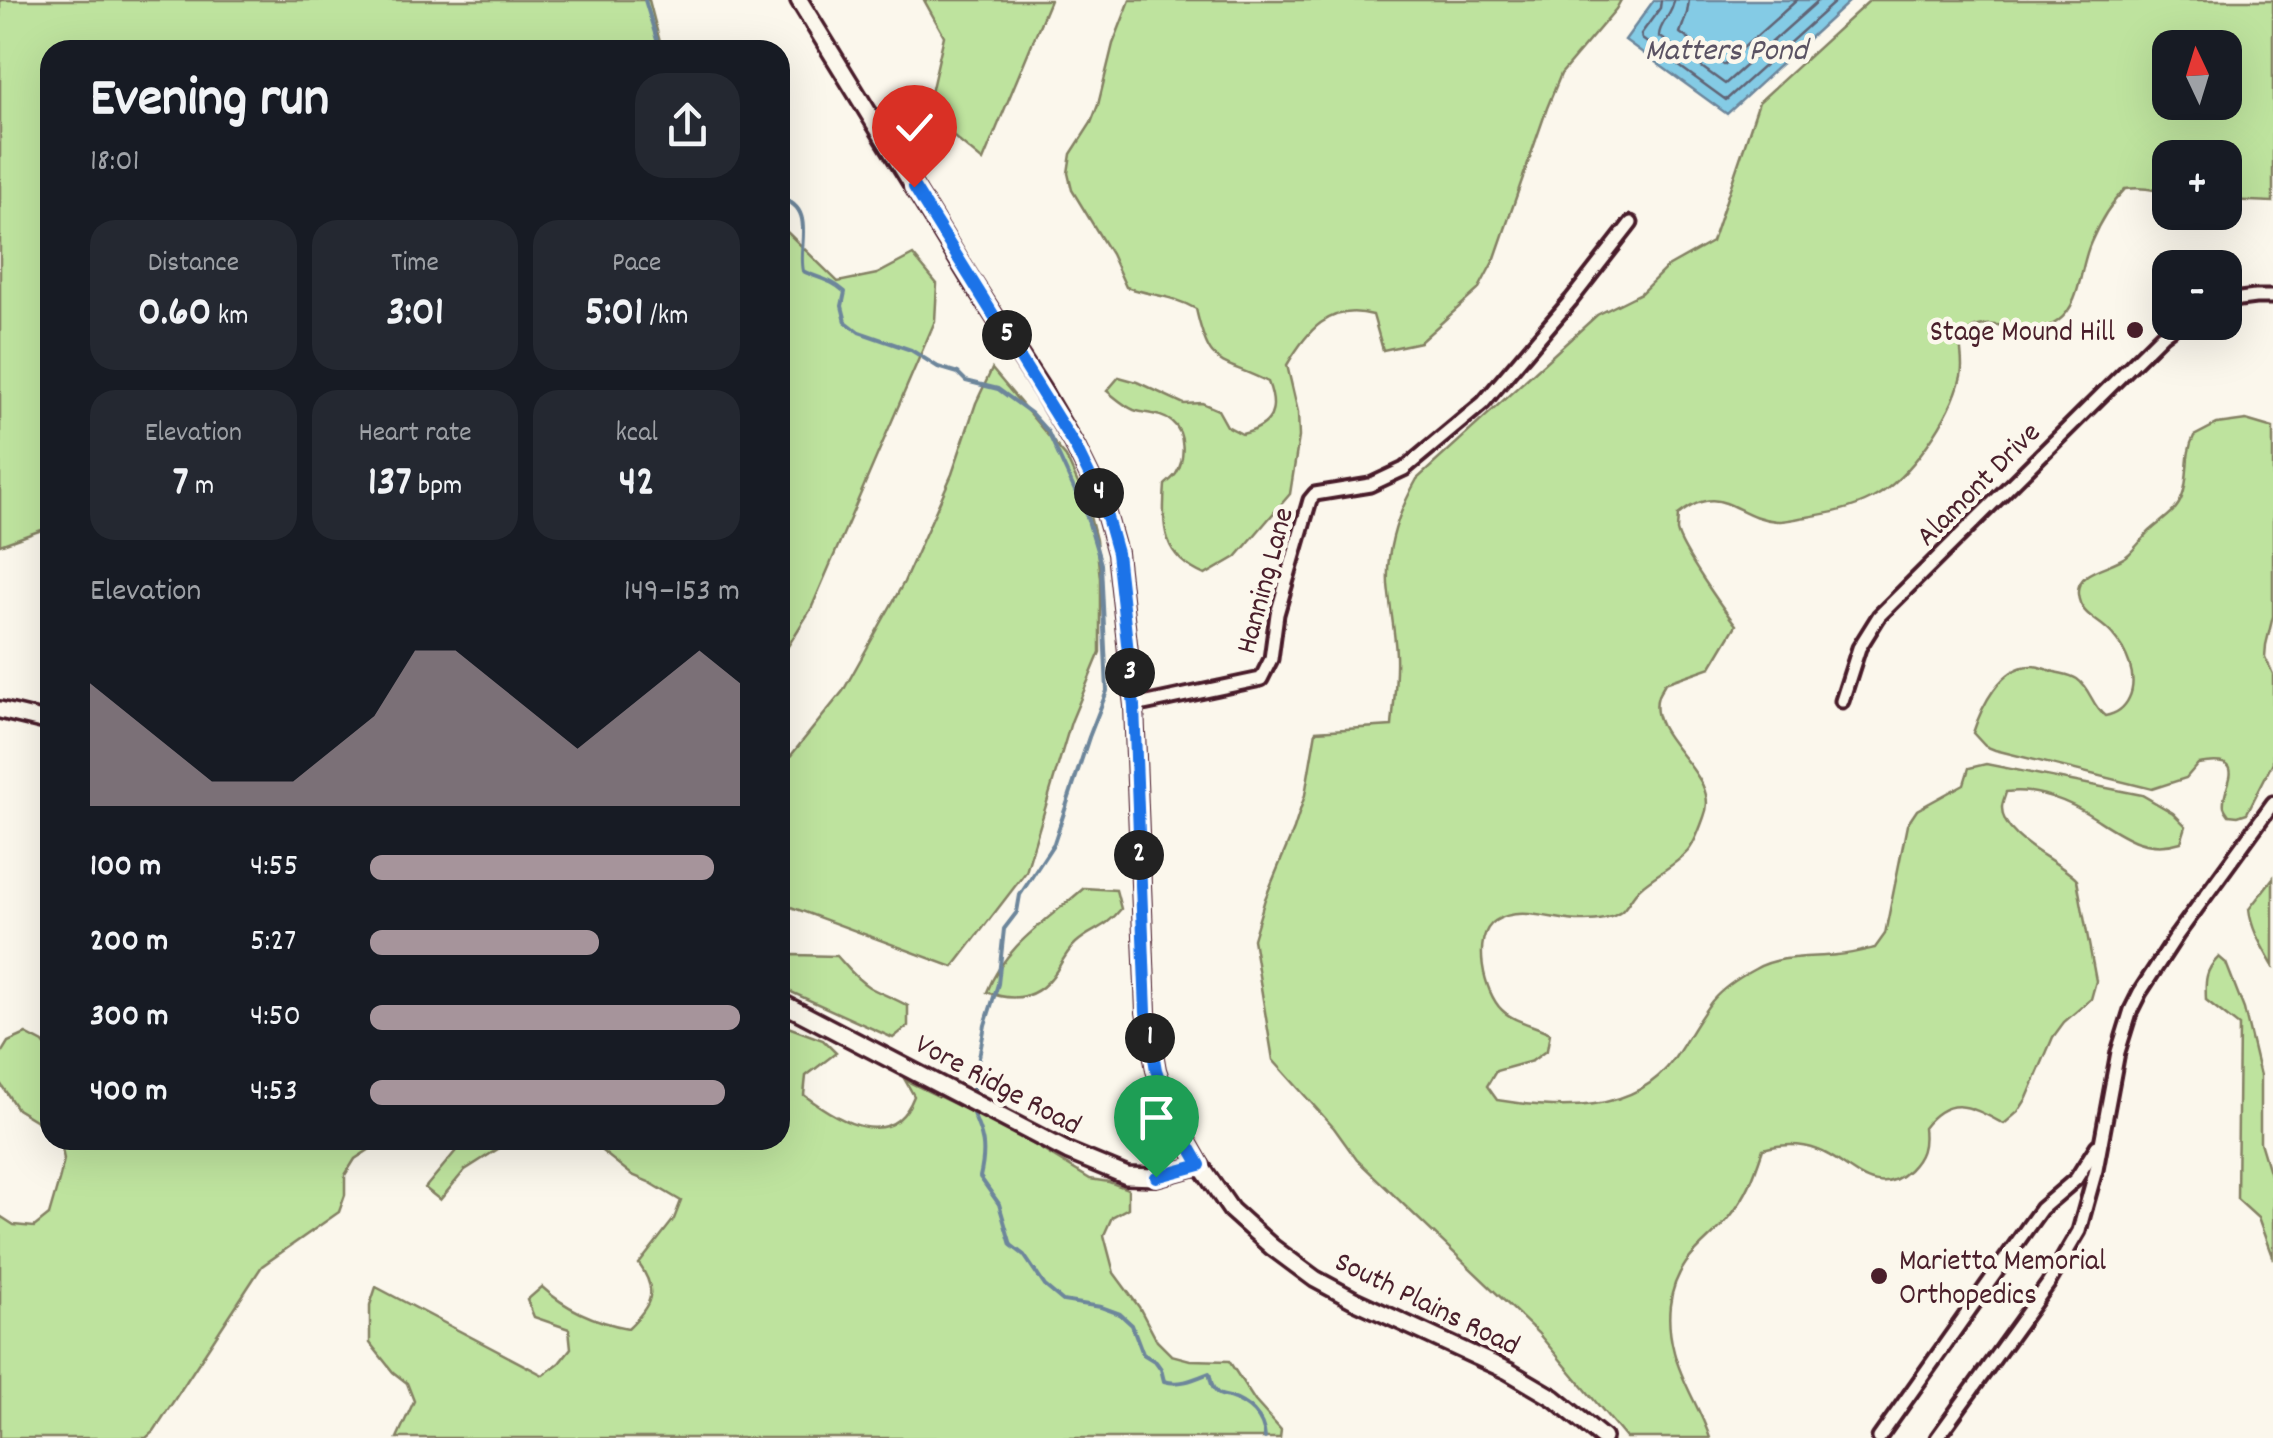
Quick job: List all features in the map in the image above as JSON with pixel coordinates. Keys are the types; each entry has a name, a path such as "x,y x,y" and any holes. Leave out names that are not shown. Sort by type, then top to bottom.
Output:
{"main road":[{"name":"South Plains Road","path":"799,0 1042,390 1103,503 1117,553 1134,706 1146,1012 1156,1070 1172,1116 1232,1210 1272,1248 1314,1279 1354,1300 1508,1371 1554,1398 1603,1438"},
{"path":"0,710 40,720"},
{"name":"Vore Ridge Road","path":"790,1007 1069,1152 1127,1176 1156,1177 1200,1165"}],"street":[{"name":"Hanning Lane","path":"1134,706 1261,679 1271,659 1277,614 1310,500 1315,494 1370,485 1404,469 1483,403 1631,223"},
{"path":"2242,299 2273,297"},
{"name":"Alamont Drive","path":"1842,701 1859,648 1880,616 2159,340"},
{"path":"1936,1438 2067,1254 2084,1216 2096,1170 2127,1020 2177,935 2273,803"},
{"path":"1879,1438 2028,1226 2081,1172 2101,1138"}],"green space":[{"path":"0,0 649,0 659,40 40,40 40,531 0,545"},
{"path":"924,0 1050,0 983,161 955,138 933,109 931,93 944,36"},
{"path":"1130,0 1621,0 1561,74 1495,258 1478,290 1420,342 1383,350 1373,315 1357,312 1332,317 1303,341 1287,365 1298,412 1299,437 1290,494 1236,557 1205,575 1180,559 1165,528 1165,485 1176,474 1183,447 1177,427 1158,415 1134,410 1107,391 1119,377 1137,382 1184,404 1202,403 1218,410 1227,426 1242,434 1267,422 1273,401 1268,382 1212,353 1196,309 1126,287 1072,190 1068,173 1071,154 1098,105 1113,44"},
{"path":"1870,0 2273,0 2273,202 2242,201 2242,140 2152,140 2152,190 2125,189 2110,207 2091,242 2076,295 2066,314 2038,329 1983,325 1960,338 1962,371 1949,409 1915,461 1887,489 1849,508 1785,521 1762,518 1717,501 1693,505 1678,515 1677,531 1686,551 1736,625 1711,667 1665,683 1658,696 1662,727 1694,771 1707,801 1695,840 1683,856 1640,888 1623,910 1613,916 1573,921 1516,914 1495,921 1483,939 1483,965 1496,1002 1512,1018 1550,1033 1547,1050 1532,1061 1496,1071 1487,1086 1497,1100 1544,1106 1593,1104 1638,1090 1657,1077 1674,1059 1712,1001 1749,972 1784,959 1875,948 1885,934 1907,825 1917,810 1964,784 1969,768 1986,764 2142,795 2173,813 2186,826 2181,842 2146,844 2063,801 2029,792 2006,792 2002,808 2011,829 2077,880 2096,981 2091,999 2053,1037 2018,1112 2004,1124 1961,1106 1942,1110 1923,1128 1923,1146 1917,1160 1896,1179 1873,1181 1829,1155 1804,1146 1763,1149 1741,1201 1686,1263 1672,1295 1669,1318 1674,1352 1710,1438 1626,1438 1538,1333 1357,1160 1273,1060 1253,939 1305,795 1316,731 1392,726 1396,664 1389,556 1399,516 1417,479 1597,315 1641,293 1666,268 1712,242 1759,102"},
{"path":"790,235 838,282 877,274 913,255 937,284 935,321 811,609 790,643"},
{"path":"992,369 1066,457 1086,501 1096,540 1100,652 1071,722 1026,872 953,967 790,907 790,757 843,691 904,582 952,474"},
{"path":"2246,420 2273,428 2273,616 2265,657 2273,674 2273,762 2247,813 2229,815 2224,808 2230,775 2225,764 2198,764 2186,778 2152,789 1985,746 1973,733 1981,712 2002,680 2021,668 2038,667 2077,679 2105,716 2125,705 2132,690 2130,664 2112,634 2082,607 2079,585 2090,574 2123,559 2177,507 2194,436 2217,424"},
{"path":"2273,878 2273,966 2255,932 2249,909"},
{"path":"1084,888 1116,890 1121,909 1073,946 1050,979 1035,992 1008,997 987,992 1016,947"},
{"path":"790,955 837,956 864,984 908,1006 908,1026 893,1038 790,992"},
{"path":"2219,957 2226,963 2244,1009 2260,1076 2260,1142 2273,1185 2273,1259 2258,1218 2237,1199 2239,1026 2206,1000 2207,976"},
{"path":"790,1028 823,1040 836,1053 806,1076 804,1095 848,1122 878,1128 892,1124 914,1096 905,1080 1013,1132 1090,1179 1128,1189 1128,1208 1112,1217 1104,1235 1114,1273 1157,1341 1171,1355 1190,1360 1229,1361 1255,1401 1281,1430 1280,1438 397,1438 414,1401 407,1383 370,1343 370,1305 376,1287 543,1375 571,1348 569,1329 534,1317 527,1300 542,1287 582,1314 628,1328 647,1305 649,1283 639,1264 674,1219 681,1201 632,1175 601,1150 790,1150"},
{"path":"26,1034 40,1041 40,1123 17,1109 0,1083 0,1055 8,1042"},
{"path":"62,1150 369,1150 355,1159 345,1175 345,1195 339,1212 262,1266 146,1438 0,1438 0,1216 14,1225 34,1227 49,1215 64,1159"},
{"path":"457,1150 496,1150 465,1170 440,1200 425,1188"}],"water":[{"name":"Matters Pond","path":"1654,0 1851,0 1727,114 1625,40"}],"waterway":[{"path":"645,0 657,40"},
{"path":"790,203 802,219 803,271 845,292 842,306 846,322 859,332 911,350 938,367 958,373 966,381 998,389 1031,413 1048,432 1087,517 1101,564 1107,691 1054,843 1020,895 1017,912 1004,929 998,984 985,1025 972,1095"},
{"path":"971,1109 983,1142 980,1177 999,1204 1011,1245 1024,1255 1045,1286 1063,1301 1120,1314 1132,1325 1143,1354 1161,1369 1164,1381 1181,1382 1209,1373 1217,1393 1254,1412 1265,1438"}],"place":[{"name":"Stage Mound Hill","path":"2135,330"},
{"name":"Marietta Memorial Orthopedics","path":"1879,1276"}],"route":[{"path":"914,187 1076,448 1103,503 1117,553 1134,706 1146,1012 1156,1070 1172,1116 1200,1165 1156,1177"}]}
